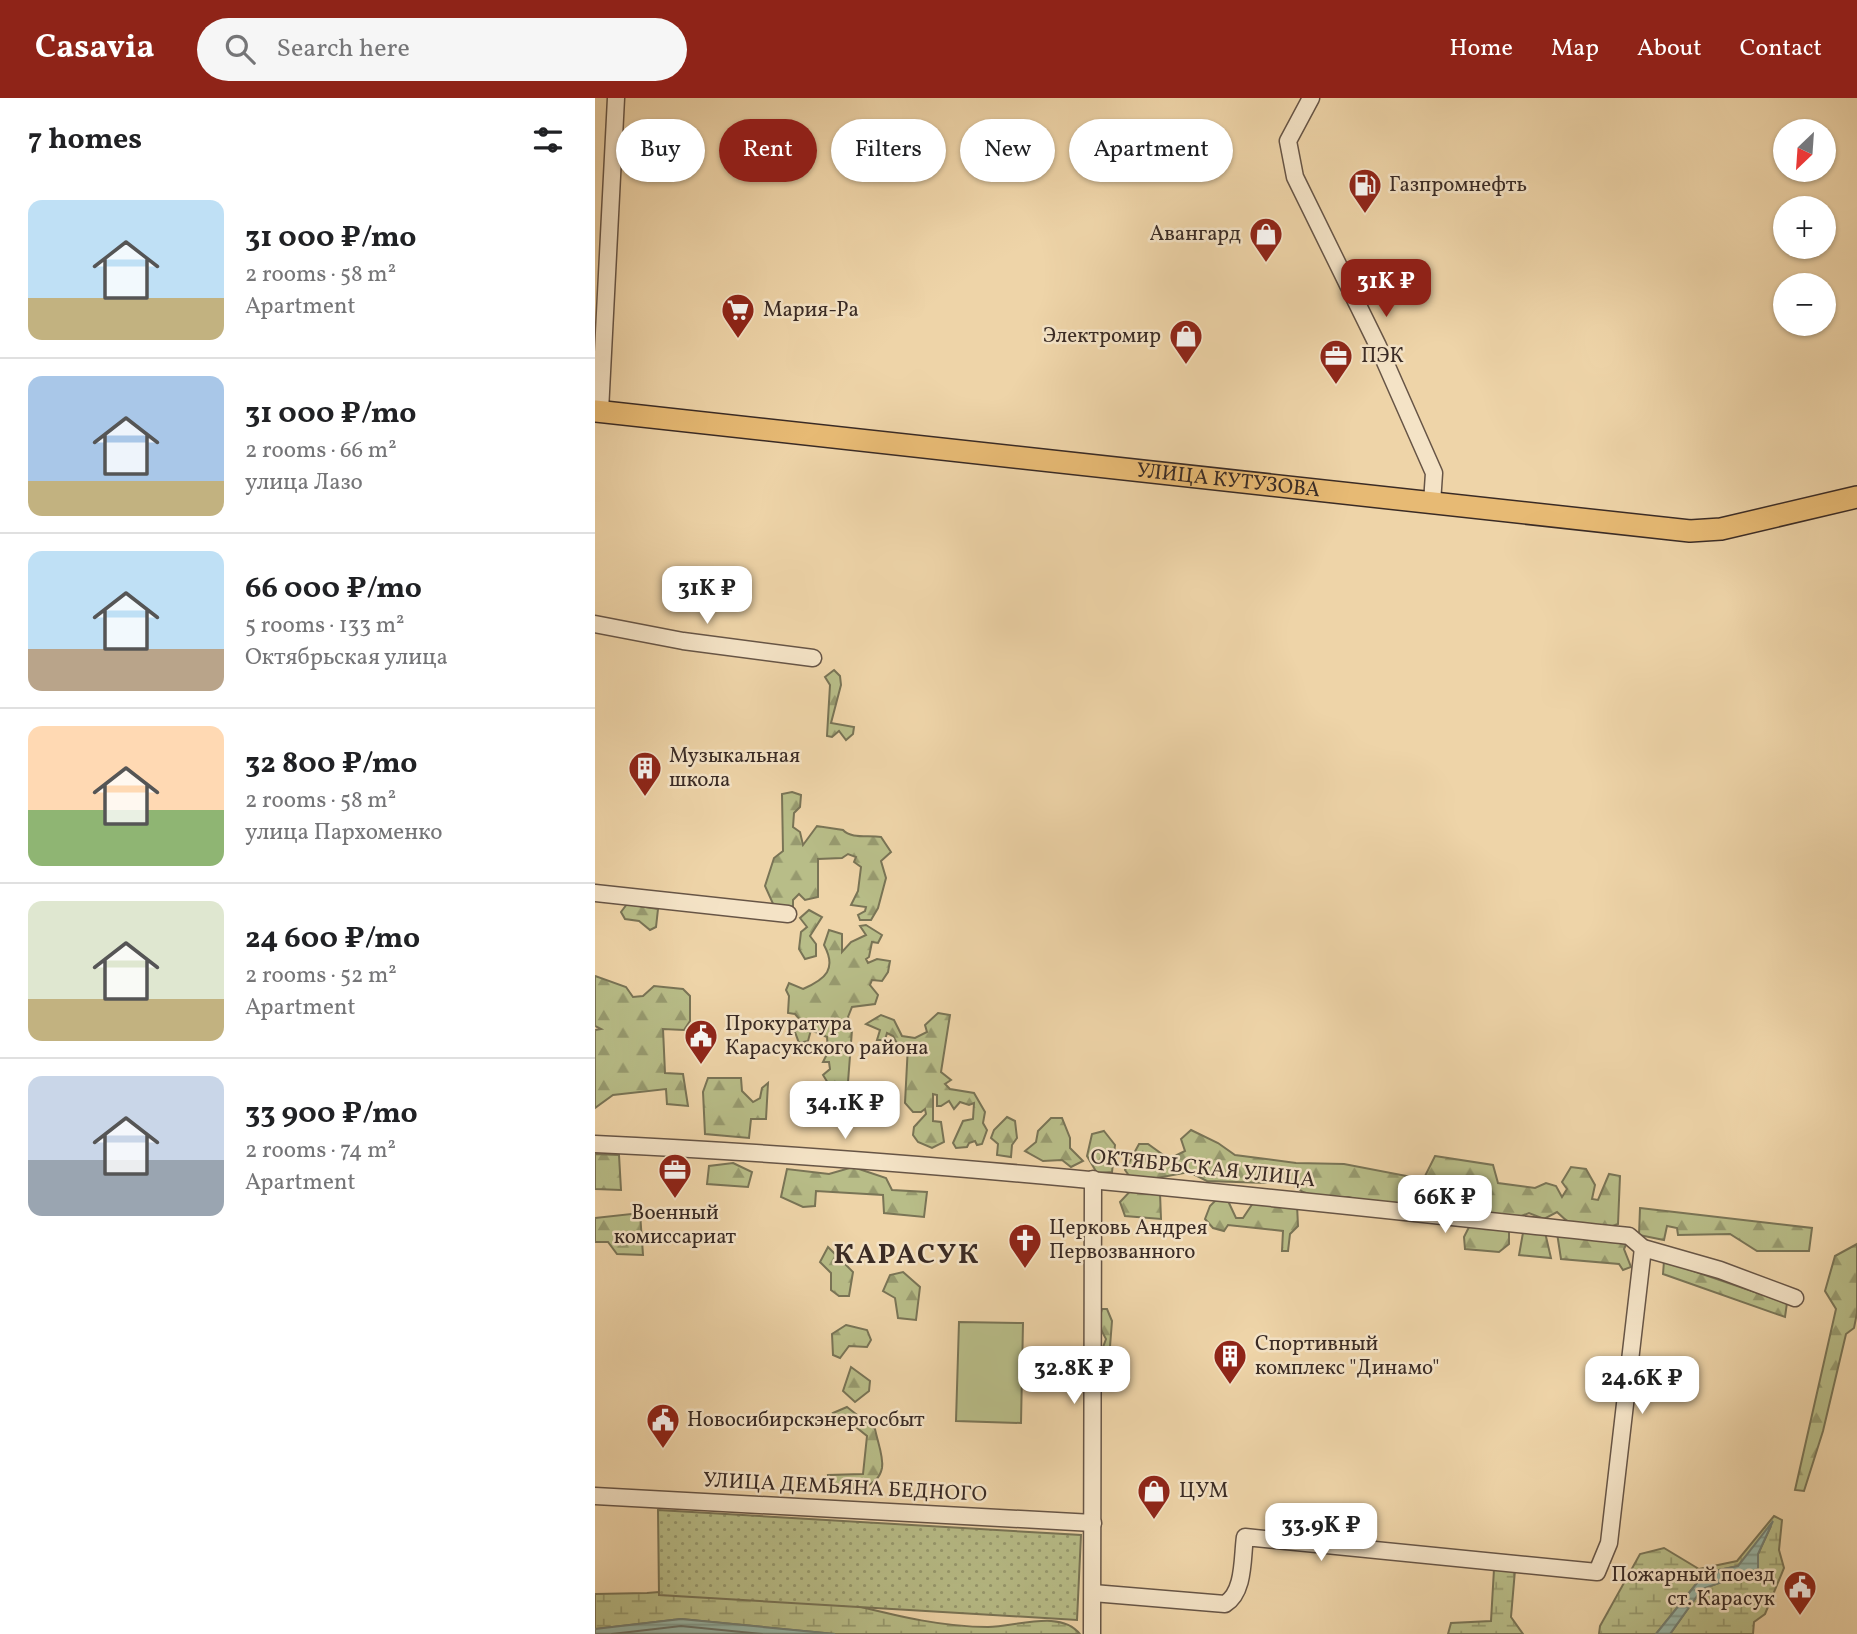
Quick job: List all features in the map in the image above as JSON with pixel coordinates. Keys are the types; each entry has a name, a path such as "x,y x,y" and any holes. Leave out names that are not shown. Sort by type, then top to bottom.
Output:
{"main road":[{"name":"УЛИЦА КУТУЗОВА","path":"597,411 1690,531 1721,529 1857,497"}],"street":[{"path":"597,411 615,98"},
{"path":"1311,98 1288,141 1295,177 1373,334 1434,473 1431,503"},
{"path":"595,624 683,642 813,658"},
{"path":"595,893 788,914"},
{"name":"ОКТЯБРЬСКАЯ УЛИЦА","path":"595,1144 803,1156 1093,1179 1629,1237 1643,1248 1720,1270 1795,1298"},
{"path":"1093,1179 1093,1634"},
{"path":"1093,1593 1225,1604 1238,1590 1245,1537 1597,1572 1609,1544 1643,1248"},
{"name":"УЛИЦА ДЕМЬЯНА БЕДНОГО","path":"595,1496 1093,1523"}],"green space":[{"path":"834,670 840,676 841,685 831,723 854,727 853,734 846,740 839,731 832,737 827,736 830,685 825,677"},
{"path":"792,792 801,795 800,807 794,813 793,827 800,832 803,845 817,826 843,830 855,836 881,837 891,852 881,861 886,878 878,908 871,920 860,920 858,915 865,911 866,907 851,905 858,891 861,867 854,862 856,857 848,854 842,858 818,859 818,897 805,900 799,894 793,900 793,913 774,906 765,886 774,858 783,851 782,794"},
{"path":"627,904 658,909 656,927 650,930 639,921 625,919 621,912"},
{"path":"809,910 822,917 810,936 816,944 816,956 805,959 799,949 801,932 807,927 800,918"},
{"path":"866,925 882,935 878,943 872,942 869,957 866,959 868,963 877,959 890,961 888,972 882,981 872,980 870,985 878,995 875,1004 852,1007 848,1017 852,1030 847,1095 839,1089 826,1088 828,1083 823,1075 830,1069 829,1062 823,1062 828,1052 827,1037 811,1030 808,1041 799,1043 795,1032 801,1021 795,1014 788,1013 789,996 786,990 789,983 803,989 818,981 827,972 829,961 824,945 829,930 842,934 842,952 851,942 866,935 860,926"},
{"path":"595,976 626,987 633,997 643,996 654,986 683,989 690,996 690,1021 684,1030 663,1029 665,1073 683,1074 688,1106 667,1104 666,1089 613,1095 595,1108 595,1030 601,1029 595,1026"},
{"path":"938,1013 950,1015 941,1072 951,1080 945,1084 950,1089 974,1093 985,1112 983,1123 987,1130 982,1144 977,1145 975,1141 967,1147 956,1148 953,1143 963,1121 973,1119 974,1103 969,1105 960,1102 954,1109 949,1101 937,1106 937,1095 933,1094 933,1121 941,1122 944,1142 932,1148 918,1142 913,1135 914,1127 926,1114 925,1109 913,1112 905,1103 908,1045 901,1043 899,1047 893,1036 887,1033 885,1040 877,1040 880,1030 866,1024 881,1015 894,1020 902,1036 915,1038 927,1032 925,1025"},
{"path":"708,1078 741,1078 742,1091 753,1102 760,1098 762,1088 768,1083 766,1119 751,1119 749,1138 705,1134 703,1092"},
{"path":"1007,1117 1015,1121 1017,1138 1012,1145 1011,1157 997,1155 998,1144 991,1138 994,1130"},
{"path":"1051,1118 1062,1118 1070,1138 1070,1148 1083,1161 1071,1167 1062,1160 1043,1161 1025,1151 1036,1142 1038,1131"},
{"path":"1191,1130 1235,1155 1296,1163 1344,1164 1412,1177 1411,1204 1368,1202 1348,1197 1323,1198 1303,1192 1278,1174 1266,1183 1207,1181 1189,1172 1157,1178 1130,1177 1125,1170 1139,1144 1148,1144 1169,1159 1185,1151 1181,1139"},
{"path":"1104,1131 1115,1145 1112,1172 1097,1173 1087,1156 1092,1134"},
{"path":"595,1154 619,1155 621,1190 595,1189"},
{"path":"1435,1156 1493,1165 1498,1183 1535,1188 1546,1183 1556,1186 1562,1197 1567,1189 1562,1182 1571,1167 1586,1169 1595,1185 1592,1199 1598,1200 1609,1174 1620,1176 1618,1224 1592,1231 1578,1228 1557,1212 1544,1219 1529,1213 1514,1219 1420,1204 1417,1192"},
{"path":"733,1163 752,1172 748,1187 707,1184 709,1166"},
{"path":"853,1167 886,1178 892,1190 927,1192 924,1217 884,1213 883,1195 816,1191 815,1206 803,1207 781,1197 787,1169 829,1174"},
{"path":"1134,1187 1160,1193 1161,1219 1125,1216 1120,1202"},
{"path":"1221,1195 1239,1195 1229,1203 1236,1218 1243,1218 1253,1203 1297,1205 1298,1226 1290,1234 1288,1251 1282,1251 1283,1231 1228,1225 1224,1231 1213,1228 1205,1219 1210,1206"},
{"path":"1640,1208 1812,1228 1809,1251 1757,1251 1730,1234 1678,1235 1677,1228 1667,1226 1664,1240 1639,1235"},
{"path":"640,1213 643,1255 617,1254 608,1242 595,1242 595,1218"},
{"path":"1471,1223 1509,1229 1509,1244 1499,1252 1465,1249 1464,1237"},
{"path":"1524,1227 1544,1228 1551,1258 1519,1255"},
{"path":"1557,1233 1628,1240 1624,1249 1631,1267 1623,1270 1619,1264 1561,1259"},
{"path":"1857,1244 1857,1313 1854,1328 1846,1334 1823,1431 1804,1491 1795,1490 1836,1309 1825,1291 1835,1256"},
{"path":"828,1247 853,1272 849,1296 839,1296 831,1290 831,1273 820,1262"},
{"path":"1664,1261 1787,1303 1785,1317 1663,1274"},
{"path":"903,1272 920,1287 916,1320 898,1318 895,1298 883,1291 890,1275"},
{"path":"1102,1309 1107,1309 1112,1321 1108,1372 1102,1375 1096,1366 1106,1339 1098,1324"},
{"path":"959,1322 1023,1323 1021,1423 956,1421"},
{"path":"846,1325 867,1330 871,1340 867,1347 849,1346 840,1358 833,1355 832,1334"},
{"path":"851,1367 870,1381 869,1391 855,1402 843,1391"},
{"path":"847,1407 875,1429 882,1468 879,1476 868,1485 830,1488 828,1475 863,1474 867,1436 852,1424 839,1421 833,1413"},
{"path":"658,1510 1081,1535 1077,1620 659,1595"},
{"path":"1774,1516 1782,1520 1779,1550 1784,1568 1765,1614 1754,1622 1753,1634 1670,1634 1702,1589 1758,1569 1758,1554 1771,1526 1738,1566 1705,1573 1656,1634 1599,1634 1600,1626 1640,1554 1664,1548 1699,1569 1737,1561"},
{"path":"1494,1569 1515,1570 1511,1617 1523,1634 1448,1634 1451,1623 1491,1621"},
{"path":"734,1586 777,1589 908,1618 961,1626 1061,1622 1080,1634 835,1634 681,1619 595,1629 595,1594"}],"water":[{"path":"1773,1521 1758,1554 1758,1569 1702,1589 1670,1634 1656,1634 1705,1573 1738,1566"},
{"path":"681,1619 835,1634 595,1634 595,1629"}],"place":[{"name":"Газпромнефть","path":"1365,215"},
{"name":"Авангард","path":"1266,264"},
{"name":"Мария-Ра","path":"738,340"},
{"name":"Электромир","path":"1186,366"},
{"name":"ПЭК","path":"1336,386"},
{"name":"Музыкальная школа","path":"645,798"},
{"name":"Прокуратура Карасукского района","path":"701,1066"},
{"name":"Военный комиссариат","path":"675,1200"},
{"name":"Церковь Андрея Первозванного","path":"1025,1270"},
{"name":"Спортивный комплекс \"Динамо\"","path":"1230,1386"},
{"name":"Новосибирскэнергосбыт","path":"663,1450"},
{"name":"ЦУМ","path":"1154,1521"},
{"name":"Пожарный поезд ст. Карасук","path":"1800,1617"}],"district":[{"name":"КАРАСУК","path":"907,1255"}]}
